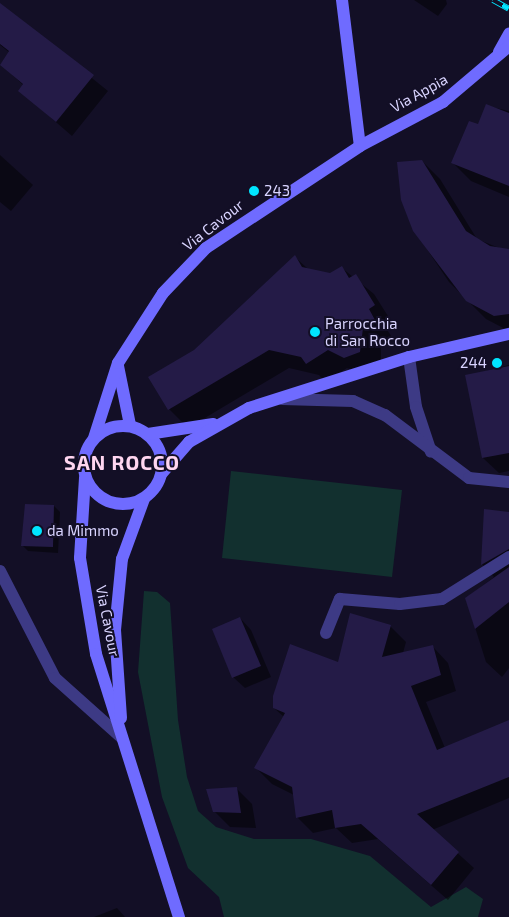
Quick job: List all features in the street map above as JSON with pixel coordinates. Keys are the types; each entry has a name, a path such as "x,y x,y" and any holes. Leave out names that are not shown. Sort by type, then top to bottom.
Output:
{"main road":[{"path":"342,0 360,146"},
{"name":"Via Appia","path":"492,65 509,34"},
{"name":"Via Appia","path":"360,146 442,102 492,65 509,46"},
{"name":"Via Cavour","path":"178,917 96,654 80,558 86,450 94,438 118,363 163,293 206,248 360,146"},
{"name":"Via Cavour","path":"122,738 115,630 121,568 144,499 162,473 189,442 216,424 277,398 409,357 509,334"},
{"path":"118,363 121,400 130,425"},
{"name":"Via Cavour","path":"148,434 216,424"},
{"path":"94,438 110,427 130,425 148,434 162,458 162,473"},
{"path":"85,478 94,493 110,502 127,504 144,499"}],"street":[{"path":"409,357 416,408 431,452"},
{"path":"277,398 353,401 385,415 431,452 469,478 509,482"},
{"path":"326,634 340,599 400,604 442,599 509,557"},
{"path":"0,572 55,678 122,738"}],"green space":[{"path":"231,471 402,490 392,577 222,558"},
{"path":"144,591 157,592 170,603 178,720 187,777 198,811 216,827 254,839 311,839 370,856 431,907 466,887 483,899 478,917 224,917 219,897 188,868 162,797 138,672"}],"building":[{"path":"0,3 94,75 56,122 18,91 23,84 0,65 9,51 0,44"},
{"path":"486,104 509,113 509,186 451,163 469,121 478,124"},
{"path":"422,160 466,231 490,246 509,249 509,314 494,316 466,301 413,231 401,200 397,162"},
{"name":"Parrocchia di San Rocco","path":"295,255 302,267 330,273 342,266 349,278 356,274 375,305 369,309 375,320 363,328 360,352 344,358 328,350 306,364 301,357 269,350 168,410 148,377 194,350"},
{"path":"509,366 509,453 482,458 465,375"},
{"name":"da Mimmo","path":"25,504 54,505 53,547 21,546"},
{"path":"484,509 509,512 509,549 481,565"},
{"path":"509,567 509,602 475,629 465,598"},
{"path":"350,613 391,625 382,657 433,645 441,675 411,686 437,750 509,720 509,777 417,814 459,852 431,885 361,824 335,828 332,810 296,818 292,787 254,768 285,713 273,708 273,696 290,644 338,662"},
{"path":"240,617 261,666 232,678 212,629"},
{"path":"237,787 241,813 213,812 206,789"}],"railway":[{"path":"493,0 509,9"}],"place":[{"name":"243","path":"254,191"},
{"name":"Parrocchia di San Rocco","path":"315,332"},
{"name":"244","path":"497,363"},
{"name":"da Mimmo","path":"37,531"}],"district":[{"name":"SAN ROCCO","path":"122,462"}]}
